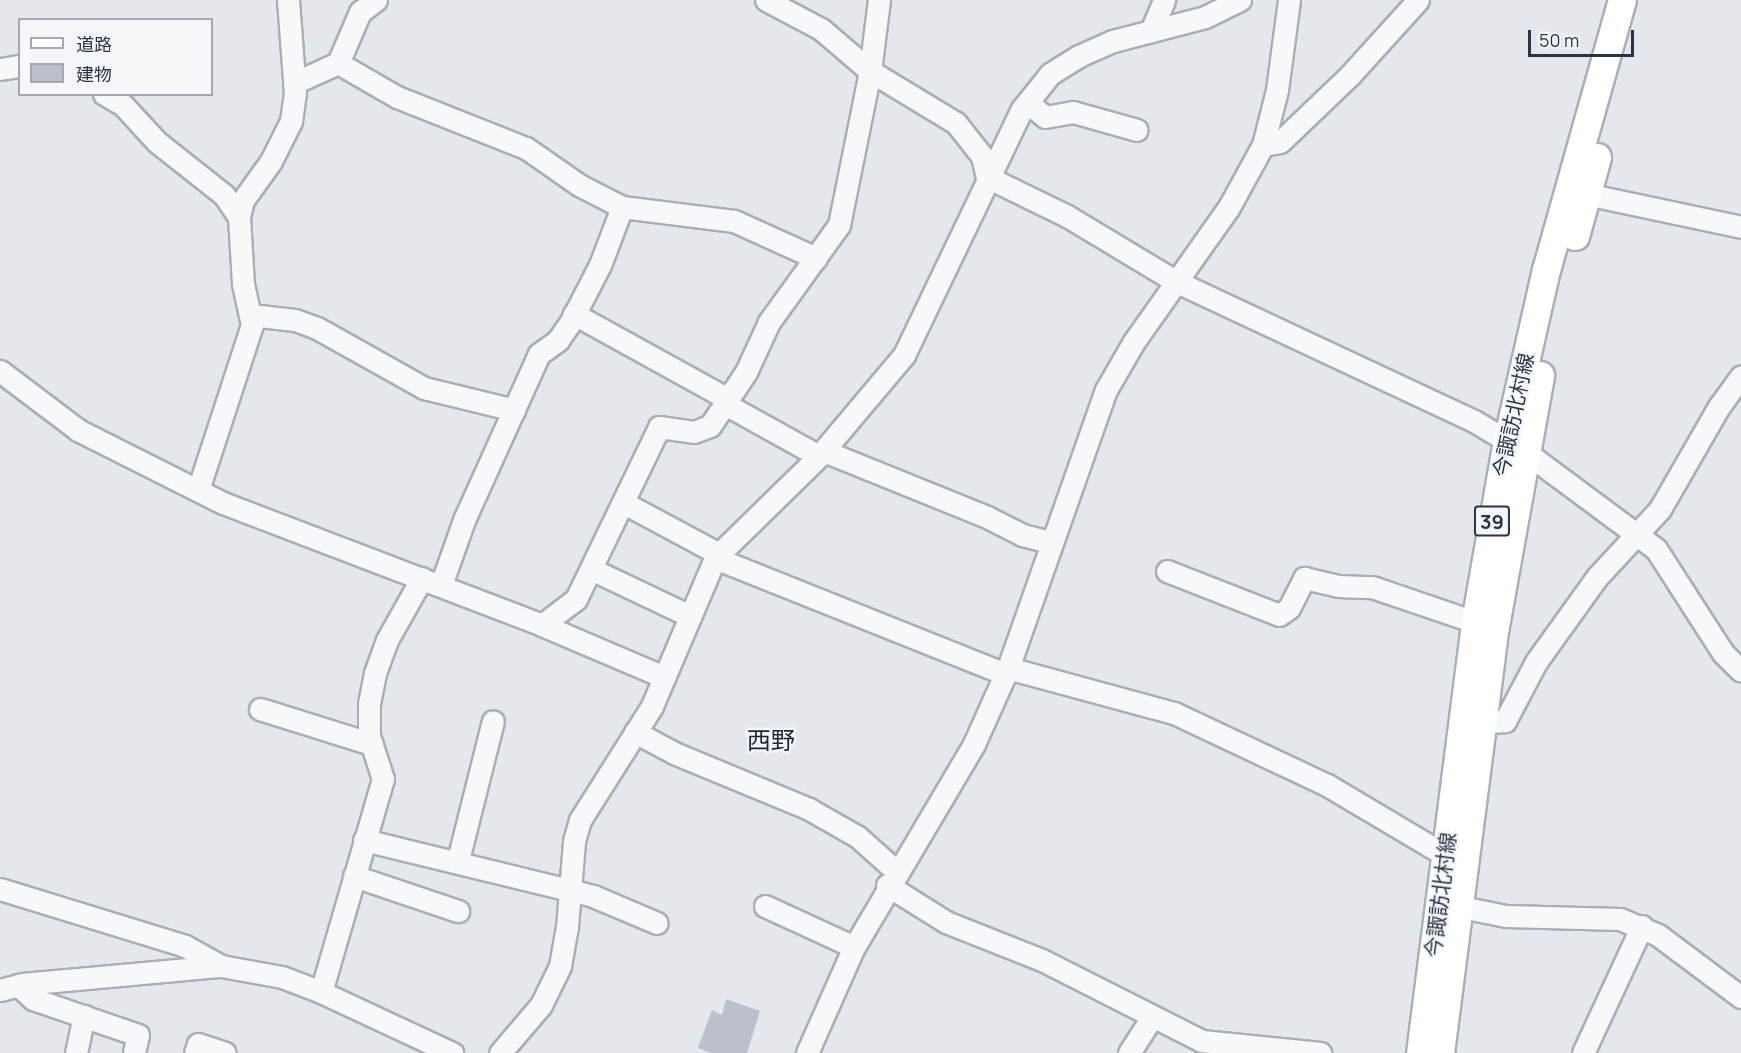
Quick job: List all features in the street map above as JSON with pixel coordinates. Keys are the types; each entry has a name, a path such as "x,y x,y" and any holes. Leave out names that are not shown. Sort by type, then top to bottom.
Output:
{"main road":[{"name":"今諏訪北村線","path":"1440,1053 1449,904 1445,855 1475,622 1515,446 1546,270 1622,0"},
{"name":"今諏訪北村線","path":"1420,1053 1482,722 1515,446 1641,0"}],"street":[{"path":"198,490 248,349 251,315 243,284 239,217 250,186 271,161 291,121 294,83 288,0"},
{"path":"294,83 338,63 360,12 376,0"},
{"path":"766,0 821,29 870,71 956,123 982,156 987,177"},
{"path":"542,625 576,599 659,427 694,432 710,426 746,372 769,322 839,225 870,71 879,0"},
{"path":"1151,31 1164,0"},
{"path":"500,1053 541,1005 560,966 574,841 580,820 635,732 664,677 717,556 821,454 904,355 987,177 1028,103 1050,74 1079,56 1113,41 1205,17 1240,0"},
{"path":"807,1053 854,947 892,878 974,744 1006,671 1106,390 1229,207 1263,145 1277,90 1289,0"},
{"path":"1263,145 1280,142 1350,75 1418,0"},
{"path":"338,63 397,97 526,148 579,185 622,207 734,220 816,258"},
{"path":"0,69 18,66"},
{"path":"107,96 123,105 157,142 224,195 239,217"},
{"path":"1028,103 1045,117 1073,112 1137,130"},
{"path":"987,177 1067,216 1177,282 1463,416 1515,446 1640,535 1656,549 1722,653 1741,671"},
{"path":"1586,194 1741,227"},
{"path":"321,992 383,779 372,744 369,704 375,674 387,640 432,582 464,520 539,354 558,340 574,314 600,265 622,207"},
{"path":"574,314 821,454 987,517 1022,535 1050,542"},
{"path":"251,315 295,320 317,328 424,388 514,410"},
{"path":"0,371 78,430 198,490 542,625 664,677"},
{"path":"1482,722 1506,721 1536,662 1597,577 1640,535 1660,509 1718,408 1741,376"},
{"path":"624,503 717,556 1006,671 1174,713 1326,785 1445,855"},
{"path":"591,569 690,616"},
{"path":"1167,571 1279,615 1289,608 1304,578 1338,586 1372,587 1475,622"},
{"path":"260,709 372,744"},
{"path":"458,860 493,721"},
{"path":"635,732 674,753 809,809 858,837 892,878 946,922 1042,960 1202,1041 1320,1053"},
{"path":"364,840 458,860 570,890 657,923"},
{"path":"354,876 458,911"},
{"path":"0,889 185,946 221,966"},
{"path":"1449,904 1506,916 1597,915 1642,927 1738,992"},
{"path":"765,906 854,947"},
{"path":"1583,1053 1642,927"},
{"path":"9,988 221,966 282,977 321,992 452,1053"},
{"path":"9,988 33,999 138,1035 134,1053"},
{"path":"76,1053 84,1016"},
{"path":"1128,1053 1152,1017"},
{"path":"195,1053 198,1044 225,1053"}],"building":[{"path":"726,999 760,1011 747,1053 711,1053 698,1048 712,1010 722,1015"}],"district":[{"name":"西野","path":"771,740"}]}
